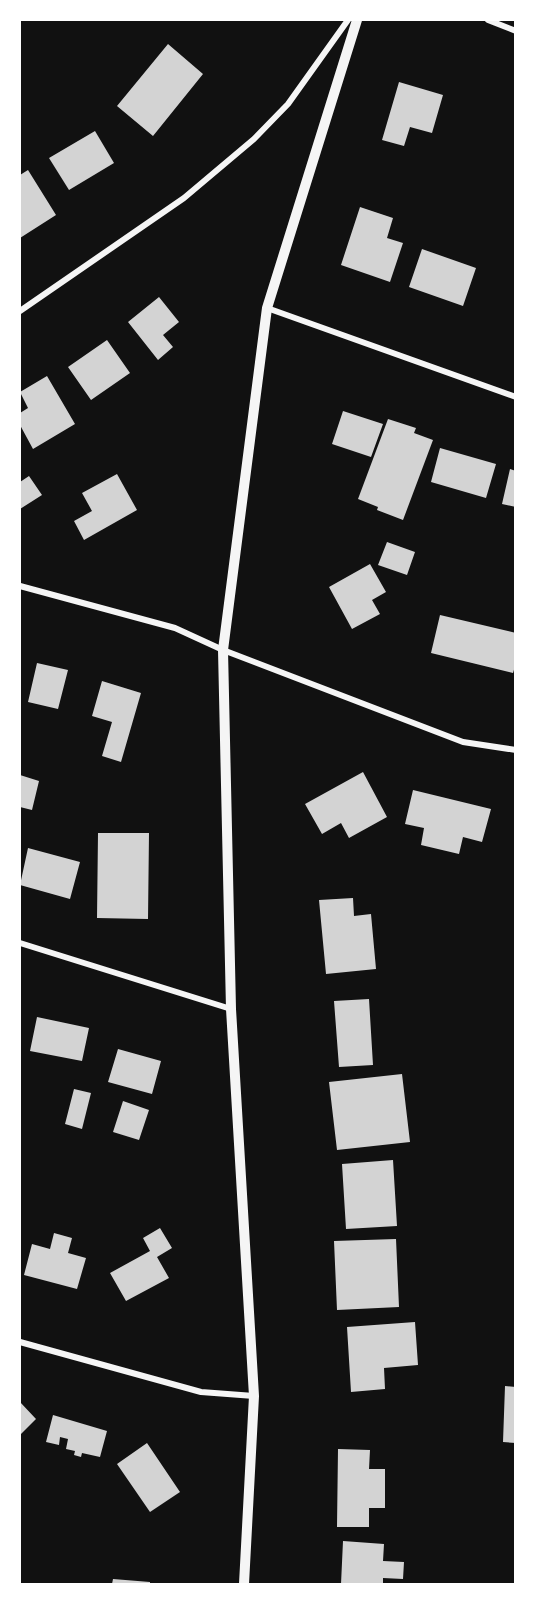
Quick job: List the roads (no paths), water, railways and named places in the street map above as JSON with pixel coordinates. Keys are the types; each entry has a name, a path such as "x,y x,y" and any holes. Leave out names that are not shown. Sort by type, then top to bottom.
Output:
{"street":[{"path":"20,311 184,198 254,139 288,104 348,20"},
{"path":"244,1584 254,1396 231,1010 223,650 267,308 357,20"},
{"path":"488,20 516,31"},
{"path":"267,308 516,397"},
{"path":"20,586 175,628 223,650 464,742 516,750"},
{"path":"20,943 231,1010"},
{"path":"20,1342 201,1392 254,1396"}]}
